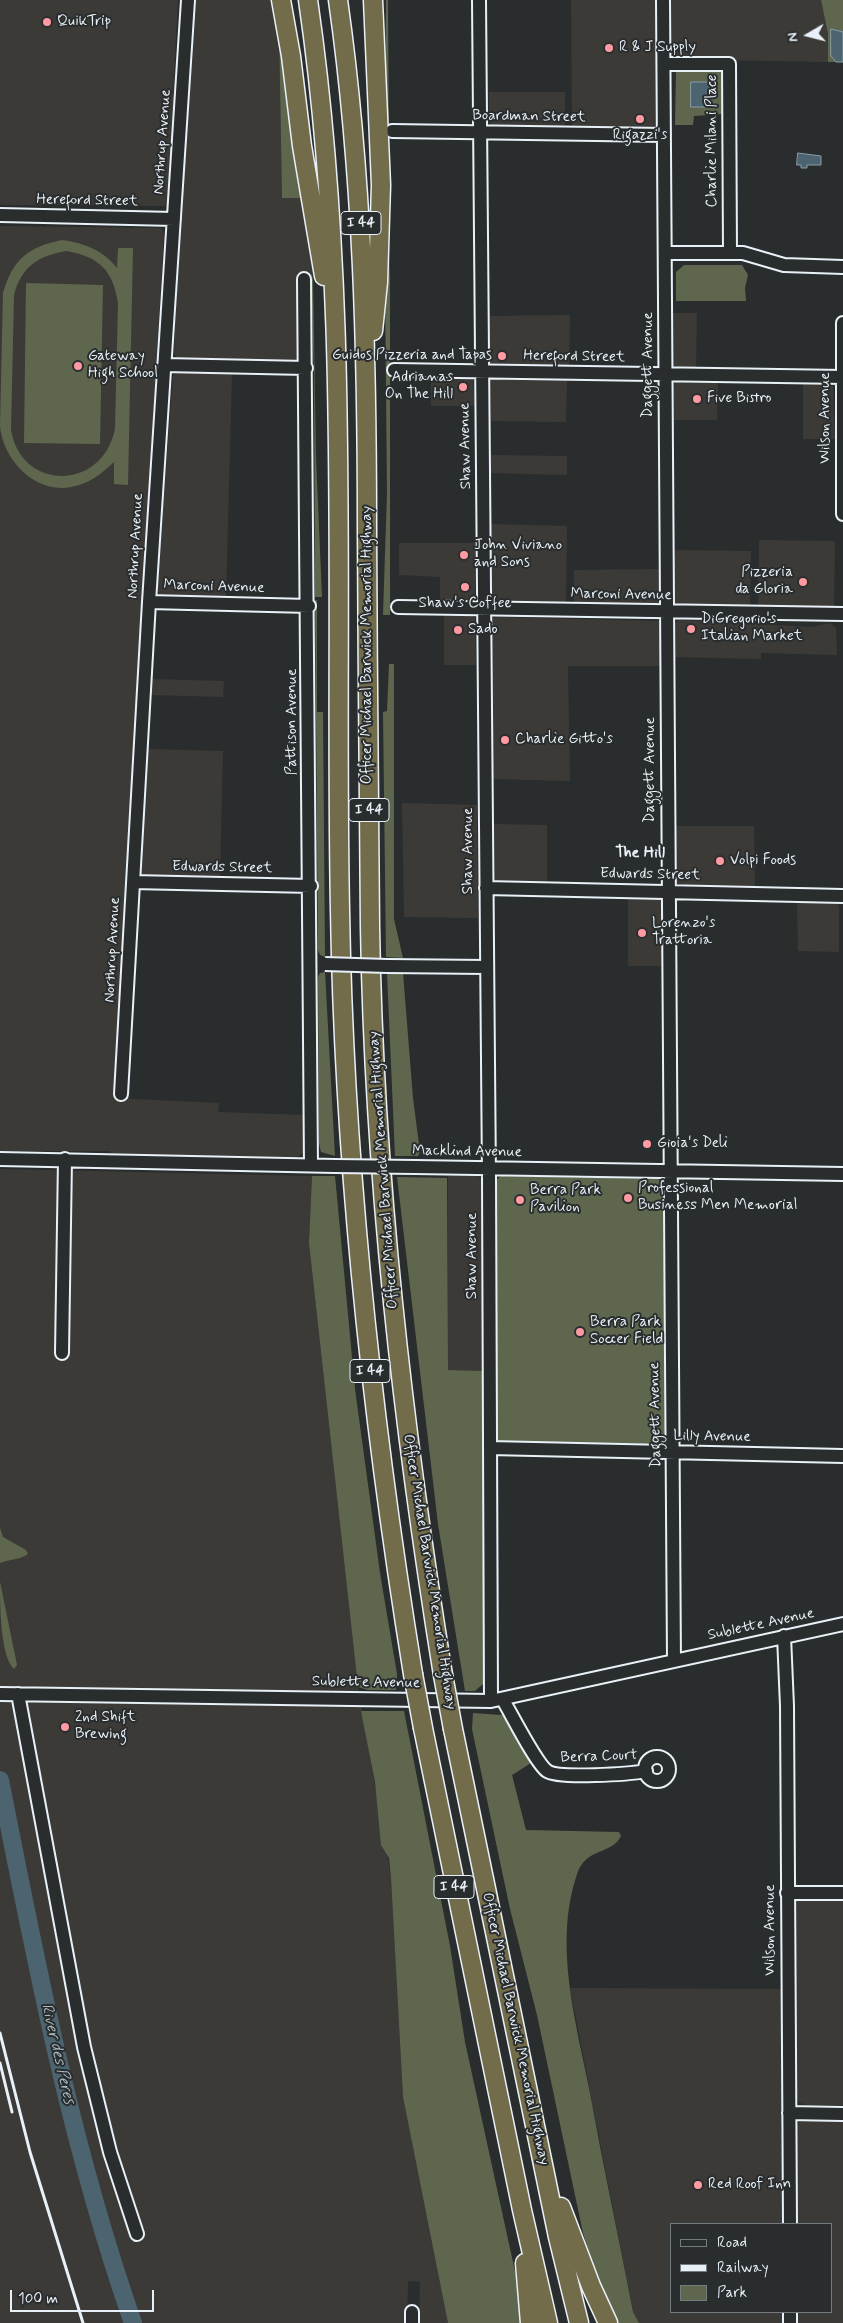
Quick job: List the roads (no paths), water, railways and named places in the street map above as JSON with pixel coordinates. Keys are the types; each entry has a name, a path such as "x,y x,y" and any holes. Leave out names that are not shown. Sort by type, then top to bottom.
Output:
{"highway":[{"path":"281,0 291,56 302,146 336,337"},
{"name":"Officer Michael Barwick Memorial Highway","path":"308,0 327,174 336,337 340,913 348,1118 370,1373 387,1511 423,1728 522,2210 548,2323"},
{"name":"Officer Michael Barwick Memorial Highway","path":"338,0 357,175 364,280 370,930 380,1141 388,1247 404,1404 420,1528 453,1729 541,2155 579,2323"},
{"path":"365,358 376,321 381,202 373,0"},
{"path":"541,2155 591,2286 608,2323"},
{"path":"522,2210 530,2323"}],"street":[{"name":"Northrup Avenue","path":"121,1094 149,602 188,0"},
{"name":"Shaw Avenue","path":"479,0 490,1448 497,1701"},
{"name":"Daggett Avenue","path":"663,0 674,1660"},
{"name":"Charlie Milani Place","path":"664,64 729,64 730,253"},
{"name":"Boardman Street","path":"392,131 664,135"},
{"name":"Hereford Street","path":"0,215 174,219"},
{"path":"665,253 750,254 784,265 843,267"},
{"name":"Pattison Avenue","path":"304,279 309,606 311,1165"},
{"name":"Wilson Avenue","path":"843,323 843,514"},
{"path":"164,365 306,368"},
{"name":"Hereford Street","path":"394,370 666,375 757,374 843,377"},
{"name":"Marconi Avenue","path":"149,602 309,606"},
{"name":"Marconi Avenue","path":"398,607 484,610 843,614"},
{"name":"Edwards Street","path":"133,882 311,886"},
{"name":"Edwards Street","path":"486,888 843,896"},
{"path":"311,964 486,967"},
{"name":"Macklind Avenue","path":"0,1159 843,1174"},
{"path":"62,1352 65,1159"},
{"name":"Lilly Avenue","path":"490,1448 843,1456"},
{"name":"Sublette Avenue","path":"8,1694 497,1701 674,1660 843,1624"},
{"name":"Wilson Avenue","path":"784,1636 790,2223"},
{"path":"8,1694 84,2047 110,2152 136,2234"},
{"name":"Berra Court","path":"497,1701 542,1766 554,1775 628,1775 646,1772"},
{"path":"787,1893 843,1893"},
{"path":"789,2114 843,2114"}],"water":[{"path":"831,29 843,32 843,62 836,62 831,56"},
{"path":"691,82 711,82 710,107 691,107"},
{"path":"798,153 821,156 821,165 807,165 807,168 801,168 801,165 797,165"}],"waterway":[{"name":"River des Peres","path":"0,1780 27,1917 73,2122 91,2189 133,2323"}],"railway":[{"path":"0,2033 30,2152 83,2323"},
{"path":"0,2063 12,2112"}],"place":[{"name":"QuikTrip","path":"47,22"},
{"name":"R & J Supply","path":"609,48"},
{"name":"Rigazzi's","path":"640,119"},
{"name":"Guidos Pizzeria and Tapas","path":"502,356"},
{"name":"Gateway High School","path":"78,366"},
{"name":"Adrianas On The Hill","path":"463,387"},
{"name":"Five Bistro","path":"697,399"},
{"name":"John Viviano and Sons","path":"464,555"},
{"name":"Pizzeria da Gloria","path":"803,582"},
{"name":"Shaw's Coffee","path":"465,587"},
{"name":"DiGregorio's Italian Market","path":"691,629"},
{"name":"Sado","path":"458,630"},
{"name":"Charlie Gitto's","path":"505,740"},
{"name":"Volpi Foods","path":"720,861"},
{"name":"Lorenzo's Trattoria","path":"642,933"},
{"name":"Gioia's Deli","path":"647,1144"},
{"name":"Professional Business Men Memorial","path":"628,1198"},
{"name":"Berra Park Pavilion","path":"520,1200"},
{"name":"Berra Park Soccer Field","path":"580,1332"},
{"name":"2nd Shift Brewing","path":"65,1727"},
{"name":"Red Roof Inn","path":"698,2185"}],"district":[{"name":"The Hill","path":"640,854"}]}
